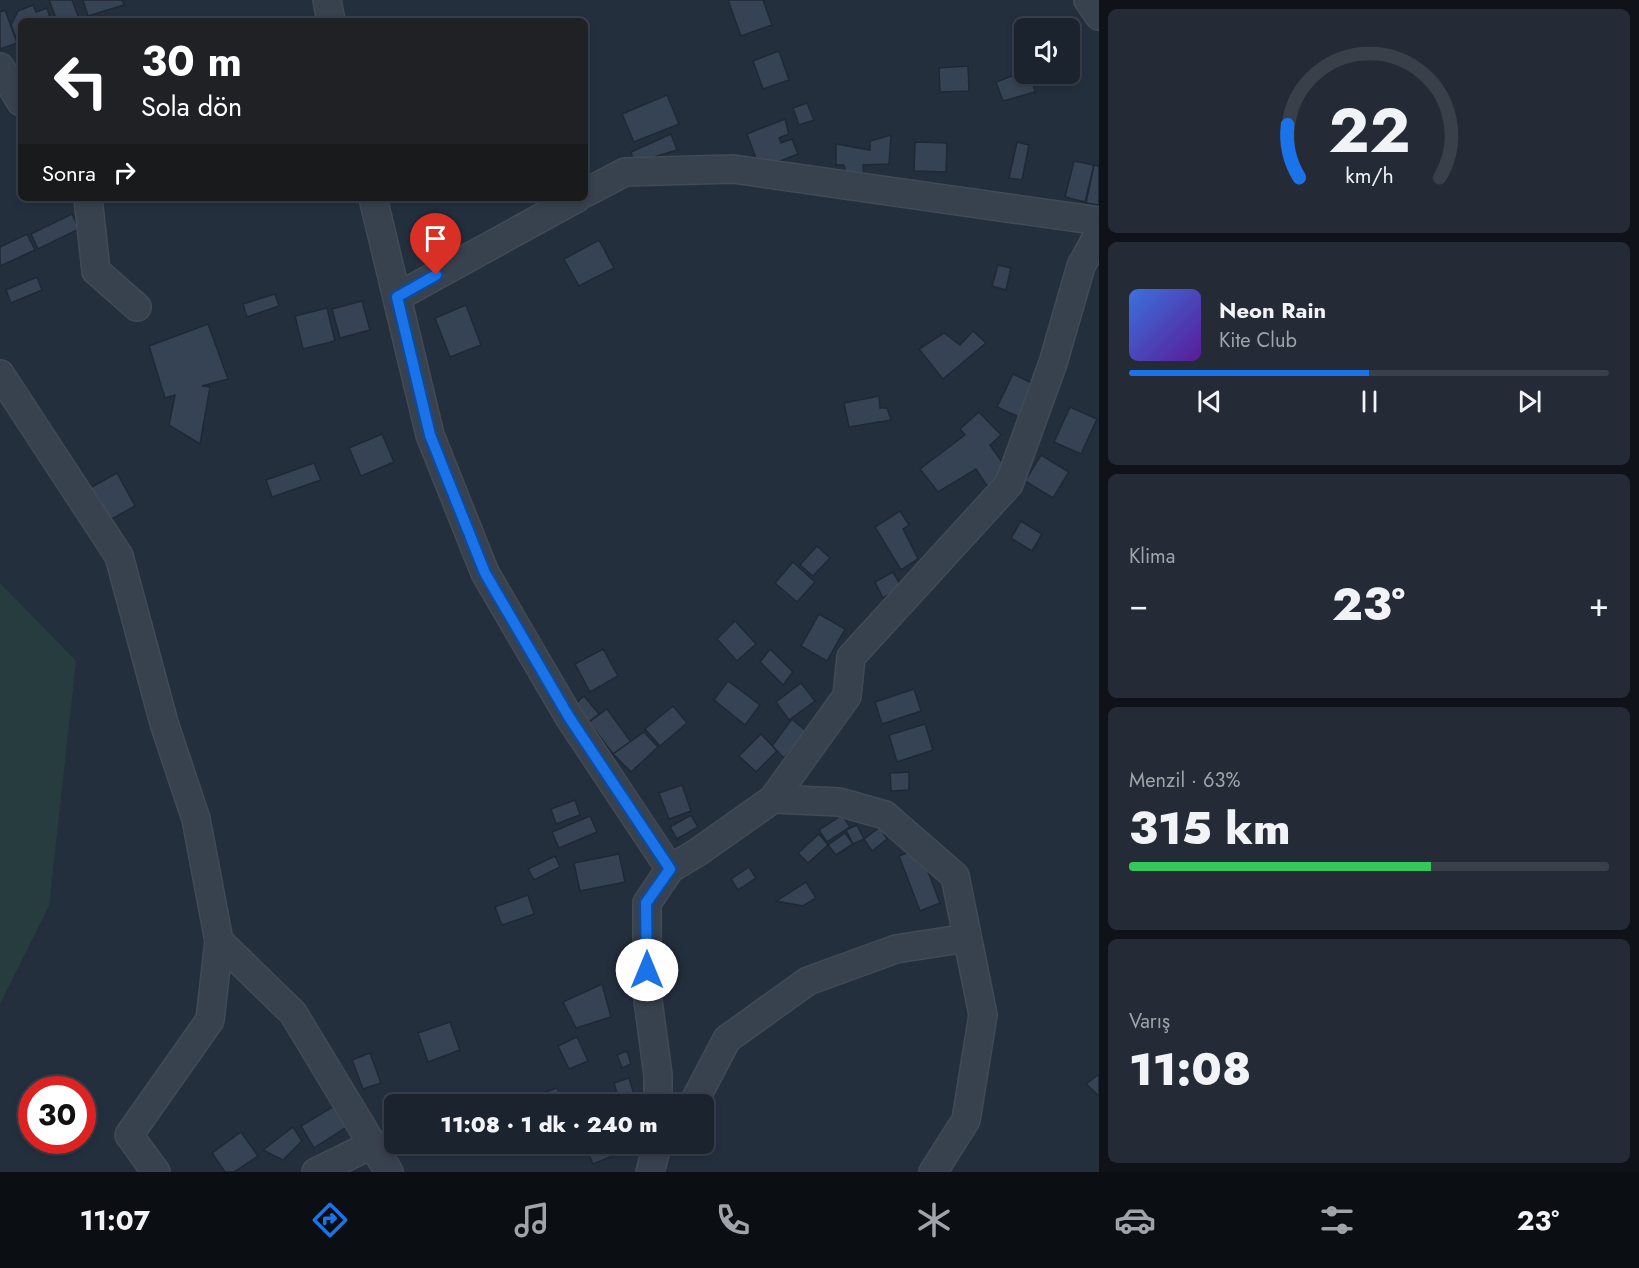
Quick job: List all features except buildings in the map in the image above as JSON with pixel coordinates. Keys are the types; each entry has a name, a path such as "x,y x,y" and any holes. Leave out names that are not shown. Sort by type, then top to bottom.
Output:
{"street":[{"path":"327,0 330,18"},
{"path":"1088,0 1099,16"},
{"path":"0,67 18,97"},
{"path":"588,191 625,172 734,169 1099,221"},
{"path":"88,201 96,271 137,307"},
{"path":"374,201 430,435 485,573 569,717 670,869"},
{"path":"397,297 572,201"},
{"path":"658,1094 658,1075 647,993 646,903 670,869 773,799 847,696 851,657 1009,484 1053,363 1081,266 1099,233"},
{"path":"0,374 119,555 164,723 196,819 219,941 210,1020 129,1135 156,1172"},
{"path":"773,799 839,802 885,815 955,876 983,1016 966,1120 933,1172"},
{"path":"698,1094 727,1039 808,981 896,949 967,938"},
{"path":"219,941 293,1013 389,1172"},
{"path":"316,1172 371,1145"},
{"path":"650,1172 655,1154"}],"green space":[{"path":"0,583 76,661 49,906 0,1004"}],"route":[{"path":"436,275 397,297 430,435 485,573 569,717 670,869 646,903 647,970"}]}
